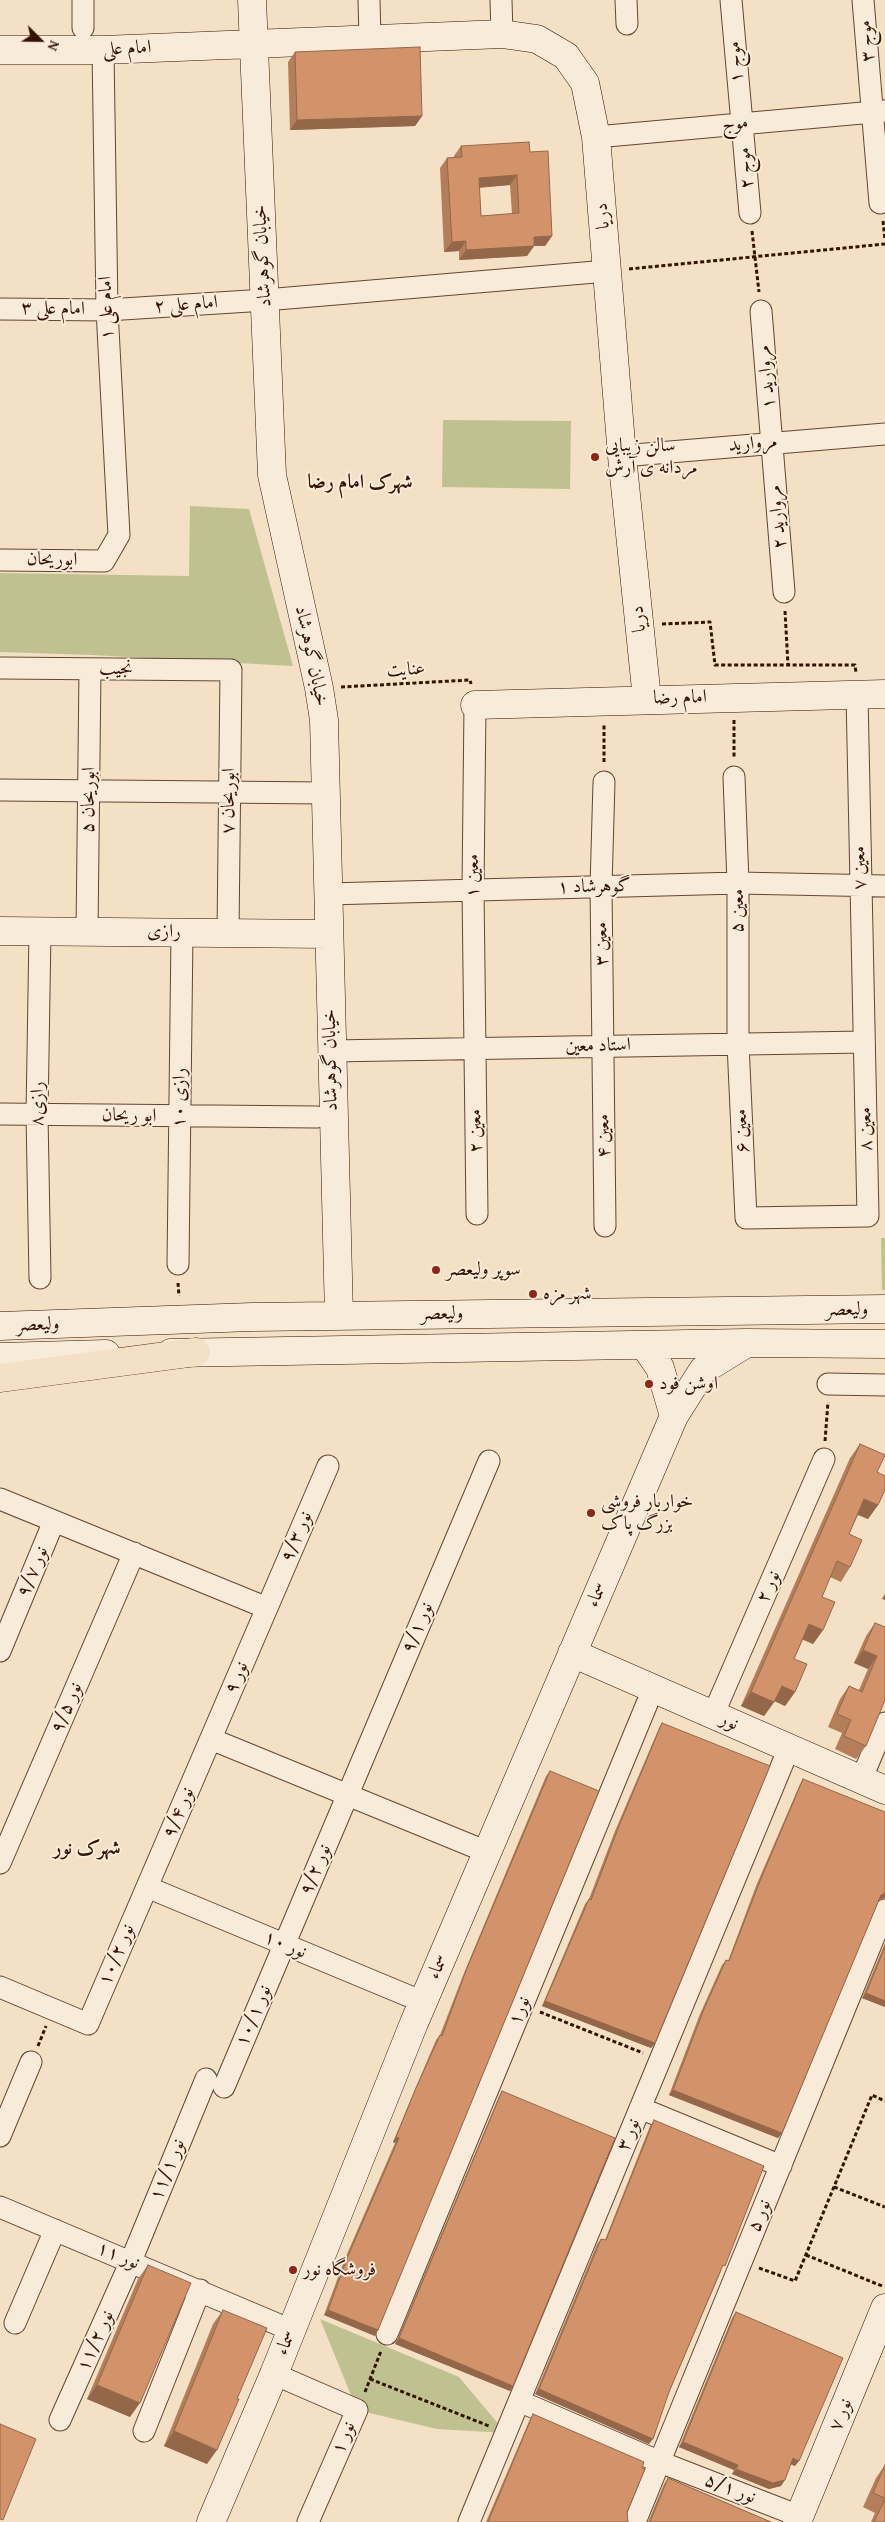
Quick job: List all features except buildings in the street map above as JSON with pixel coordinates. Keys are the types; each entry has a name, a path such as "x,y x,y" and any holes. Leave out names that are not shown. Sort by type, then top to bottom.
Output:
{"main road":[{"path":"0,1378 196,1352"}],"street":[{"path":"83,0 83,28"},
{"name":"خیابان گوهرشاد","path":"252,0 272,475 319,688 324,720 339,1316"},
{"path":"369,0 370,39"},
{"path":"500,0 502,34"},
{"path":"626,0 627,24"},
{"name":"موج ۱","path":"731,0 742,123"},
{"name":"موج ۳","path":"863,0 879,111 880,203"},
{"name":"دریا","path":"253,42 502,34 537,39 566,56 585,83 596,137 622,456 647,699"},
{"name":"امام علی","path":"0,50 103,50 253,42"},
{"name":"امام علی ۱","path":"103,50 107,310 119,535 104,561"},
{"name":"موج","path":"596,137 879,111"},
{"name":"موج ۲","path":"742,123 750,214"},
{"name":"امام علی ۲","path":"107,310 265,300 607,271"},
{"name":"امام علی ۳","path":"0,309 107,310"},
{"name":"مروارید ۱","path":"761,311 772,443"},
{"name":"مروارید","path":"622,456 885,434"},
{"name":"مروارید ۲","path":"772,443 784,592"},
{"name":"ابوریحان","path":"0,560 104,561"},
{"name":"نجیب","path":"0,668 231,670"},
{"name":"ابوریحان ۵","path":"87,932 90,669"},
{"name":"ابوریحان ۷","path":"228,933 231,670"},
{"name":"معین ۷","path":"857,694 864,1042"},
{"name":"امام رضا","path":"474,705 604,700 885,694"},
{"name":"معین ۱","path":"474,705 473,889 475,1048"},
{"name":"معین ۵","path":"734,777 738,883 738,1044"},
{"name":"معین ۳","path":"603,1046 601,887 604,782"},
{"path":"0,790 325,793"},
{"name":"گوهرشاد ۱","path":"328,894 738,883 885,886"},
{"name":"رازی","path":"0,931 328,934"},
{"name":"رازی۸","path":"40,931 37,1115 40,1278"},
{"name":"رازی ۱۰","path":"178,1264 182,932"},
{"name":"استاد معین","path":"331,1050 864,1042"},
{"name":"معین ۸","path":"746,1218 868,1216 864,1042"},
{"name":"معین ۶","path":"738,1044 746,1218"},
{"name":"معین ۴","path":"603,1046 605,1226"},
{"name":"معین ۲","path":"475,1048 477,1214"},
{"name":"ابو ریحان","path":"0,1114 318,1117"},
{"name":"ولیعصر","path":"0,1326 339,1316 885,1309"},
{"name":"ولیعصر","path":"0,1357 747,1343 885,1344"},
{"name":"سماء","path":"211,2522 292,2330 423,2002 674,1416 703,1370 747,1343"},
{"path":"646,1346 660,1368 674,1416"},
{"path":"828,1384 885,1385"},
{"name":"نور ۲","path":"713,1715 824,1459"},
{"name":"نور ۹/۱","path":"348,1795 489,1460"},
{"name":"نور ۹/۳","path":"267,1608 328,1466"},
{"path":"0,1499 267,1608"},
{"name":"نور ۹/۷","path":"0,1651 54,1521"},
{"name":"نور ۹/۵","path":"0,1864 134,1554"},
{"name":"نور ۹","path":"211,1739 267,1608"},
{"name":"نور","path":"572,1653 873,1785"},
{"name":"نور۱","path":"388,2334 653,1689"},
{"path":"873,1785 885,1723"},
{"path":"211,1739 487,1852"},
{"name":"نور ۹/۴","path":"147,1887 211,1739"},
{"name":"نور ۳","path":"469,2522 789,1748"},
{"name":"نور ۹/۲","path":"284,1945 348,1795"},
{"name":"نور ۱۰","path":"147,1887 423,2002"},
{"name":"نور ۱۰/۲","path":"53,2010 88,2024 147,1887"},
{"name":"نور ۵","path":"635,2522 885,1910"},
{"name":"نور ۱۰/۱","path":"215,2083 284,1945"},
{"path":"0,1987 53,2010"},
{"path":"0,2136 31,2062"},
{"name":"نور ۱۱/۱","path":"131,2261 215,2083"},
{"path":"640,2108 781,2166"},
{"name":"نور ۱۱","path":"0,2207 292,2330"},
{"path":"15,2322 55,2230"},
{"name":"نور ۱۱/۲","path":"60,2420 131,2261"},
{"path":"144,2431 200,2290"},
{"name":"نور ۷","path":"798,2519 885,2308"},
{"name":"نور ۱","path":"274,2374 356,2410 308,2522"},
{"name":"نور ۵/۱","path":"519,2401 798,2519"}],"path":[{"path":"750,214 761,311"},
{"path":"607,271 885,244"},
{"path":"784,592 788,665"},
{"path":"639,625 710,622 715,665 855,665 857,694"},
{"name":"عنایت","path":"319,688 470,680 474,705"},
{"path":"733,697 734,777"},
{"path":"604,700 604,782"},
{"path":"178,1264 179,1320"},
{"path":"824,1459 828,1384"},
{"path":"522,2005 660,2060"},
{"path":"31,2062 53,2010"},
{"path":"742,2262 795,2281 872,2095 885,2100"},
{"path":"834,2187 885,2207"},
{"path":"806,2256 885,2287"},
{"path":"388,2334 370,2379 506,2433"}],"green space":[{"path":"443,420 571,421 570,489 442,487"},
{"path":"190,506 249,509 293,666 0,652 0,573 189,576"},
{"path":"881,1238 885,1238 885,1290 882,1290"},
{"path":"320,2319 459,2377 506,2433 437,2429 357,2410"}],"place":[{"name":"سالن زیبایی مردانه ی آرش","path":"595,457"},
{"name":"سوپر ولیعصر","path":"436,1270"},
{"name":"شهر مزه","path":"533,1294"},
{"name":"اوشن فود","path":"649,1384"},
{"name":"خواربار فروشی بزرگ پاک","path":"591,1513"},
{"name":"فروشگاه نور","path":"293,2270"}],"district":[{"name":"شهرک امام رضا","path":"360,483"},
{"name":"شهرک نور","path":"87,1849"}]}
